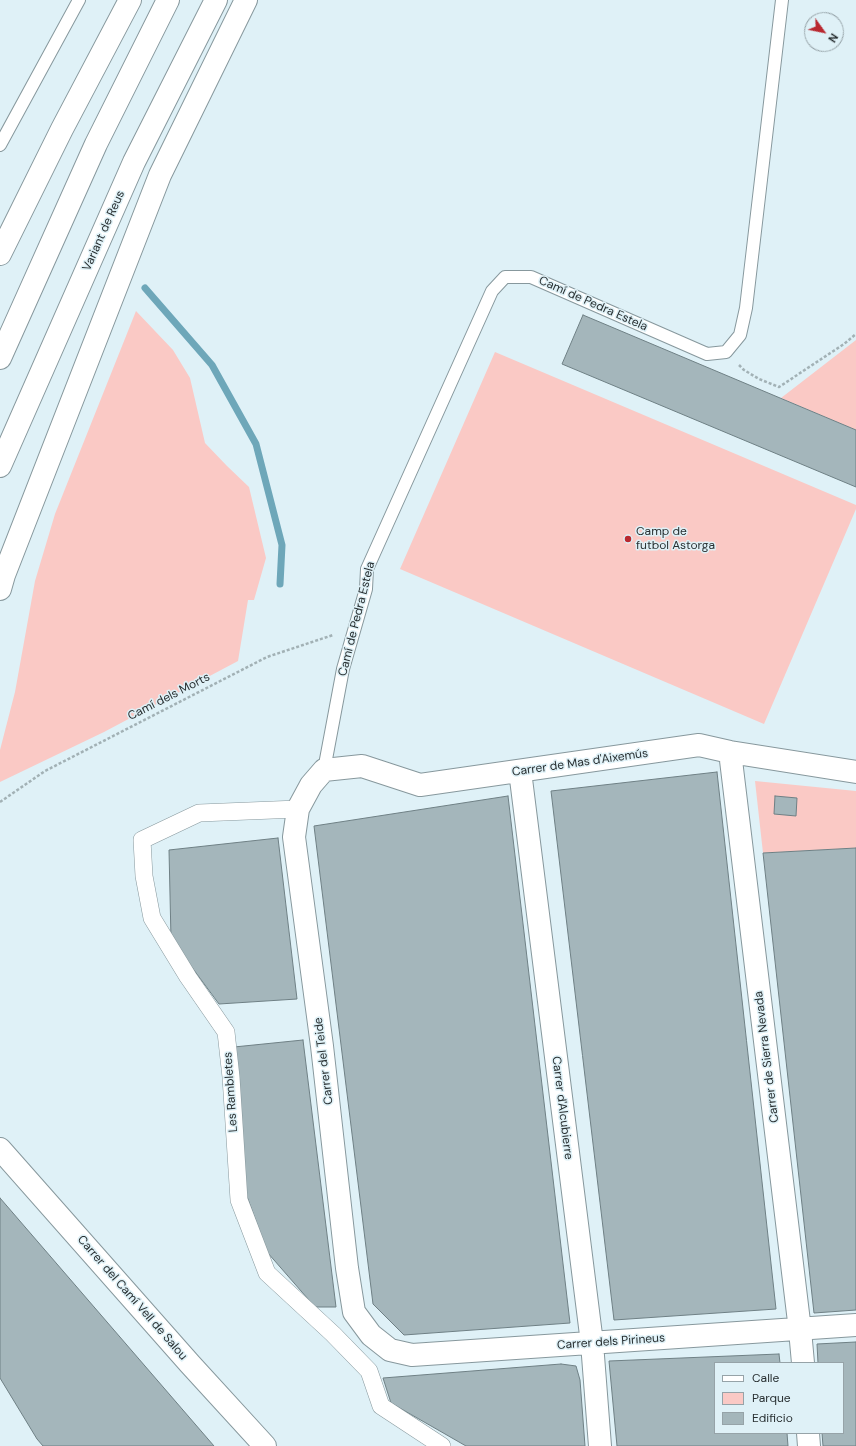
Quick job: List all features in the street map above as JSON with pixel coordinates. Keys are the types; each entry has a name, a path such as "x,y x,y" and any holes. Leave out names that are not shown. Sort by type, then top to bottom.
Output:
{"main road":[{"path":"0,254 62,129 130,0"},
{"path":"0,358 96,144 168,0"},
{"name":"Variant de Reus","path":"0,466 134,162 216,0"},
{"path":"0,589 160,175 246,0"},
{"name":"Carrer de Mas d'Aixemús","path":"318,778 362,766 420,785 699,745 730,752 856,772"},
{"name":"Carrer de Sierra Nevada","path":"730,752 803,1362"},
{"name":"Carrer d'Alcubierre","path":"520,771 592,1343 600,1446"},
{"name":"Carrer del Teide","path":"318,778 298,810 294,837 322,1046 347,1268 354,1312 372,1335"},
{"name":"Carrer del Camí Vell de Salou","path":"0,1148 190,1364 265,1446"},
{"name":"Carrer dels Pirineus","path":"372,1335 390,1350 412,1355 800,1330 856,1325"},
{"path":"808,1434 809,1446"}],"street":[{"name":"Les Rambletes","path":"298,810 199,813 142,840 144,876 152,918 188,977 226,1032 231,1077 239,1200 267,1273 333,1334 369,1371 381,1406 442,1446"}],"lane":[{"path":"0,145 79,0"},
{"path":"726,352 740,335 746,308 782,0"},
{"name":"Camí de Pedra Estela","path":"318,778 343,669 356,628 366,588 367,570 492,291 505,278 531,277 707,354 726,352"}],"path":[{"path":"726,352 744,370 759,379 779,387 844,344 856,334"},
{"name":"Camí dels Morts","path":"0,802 45,771 267,657 356,628"}],"green space":[{"path":"136,311 173,350 190,378 205,443 249,487 266,558 254,600 248,600 238,661 104,732 0,782 0,750 15,692 35,581 55,514"},
{"path":"856,340 856,430 781,398"},
{"name":"Camp de futbol Astorga","path":"495,352 856,505 856,509 764,724 400,569"},
{"path":"755,781 856,791 856,848 763,853"}],"building":[{"path":"583,315 856,430 856,487 562,364"},
{"path":"717,772 776,1309 614,1320 551,791"},
{"path":"508,796 570,1323 404,1335 373,1304 314,826"},
{"path":"775,796 797,798 796,816 774,814"},
{"path":"278,838 297,999 219,1004 171,939 169,850"},
{"path":"856,848 856,1310 814,1313 763,853"},
{"path":"303,1040 336,1307 315,1307 267,1252 245,1191 234,1047"},
{"path":"0,1198 214,1446 43,1446 37,1439 0,1378"},
{"path":"856,1342 856,1446 823,1446 822,1434 844,1434 844,1362 818,1362 817,1344"},
{"path":"779,1354 780,1362 714,1362 714,1434 787,1434 788,1446 617,1446 609,1361"},
{"path":"561,1364 576,1366 580,1380 585,1446 466,1446 391,1403 383,1378"}],"waterway":[{"path":"145,288 212,365 256,444 282,545 280,584"}],"place":[{"name":"Camp de futbol Astorga","path":"628,539"}]}
